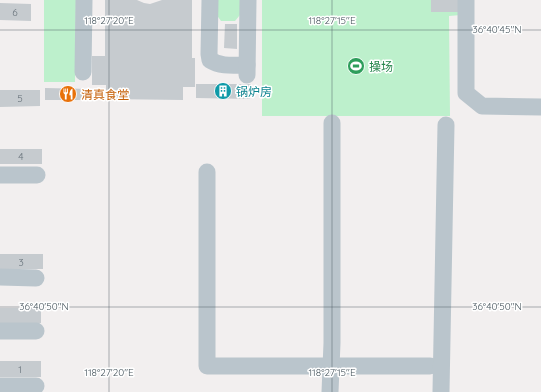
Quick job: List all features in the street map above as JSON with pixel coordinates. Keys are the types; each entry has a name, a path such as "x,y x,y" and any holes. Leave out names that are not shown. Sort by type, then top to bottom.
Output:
{"street":[{"path":"83,72 84,0"},
{"path":"210,0 210,60 216,64 247,70 248,0"},
{"path":"466,0 466,93 482,106 541,107"},
{"path":"330,392 332,123"},
{"path":"441,392 446,125"},
{"path":"207,172 207,366 430,366"},
{"path":"0,175 37,176"},
{"path":"0,277 36,278"},
{"path":"0,331 36,331"},
{"path":"0,386 36,386"}],"green space":[{"path":"44,0 76,0 75,82 44,82"},
{"path":"216,0 240,0 240,15 235,21 221,21 216,14"},
{"name":"操场","path":"262,0 461,0 461,15 449,16 450,116 262,116"}],"building":[{"path":"105,0 137,0 150,4 162,0 192,0 192,58 195,58 195,87 183,87 183,100 106,99 106,85 92,85 92,56 105,56"},
{"path":"431,0 461,0 461,12 431,12"},
{"path":"0,3 31,4 31,21 0,20"},
{"path":"225,24 237,24 237,49 224,48"},
{"name":"锅炉房","path":"196,84 251,84 250,99 196,98"},
{"name":"清真食堂","path":"45,88 91,89 91,100 45,100"},
{"path":"0,90 40,90 40,106 0,107"},
{"path":"0,149 42,149 42,164 0,164"},
{"path":"0,254 43,254 43,269 0,269"},
{"path":"0,308 41,308 41,323 0,323"},
{"path":"0,361 41,361 41,377 0,377"}],"place":[{"name":"操场","path":"356,66"},
{"name":"锅炉房","path":"223,91"},
{"name":"清真食堂","path":"68,94"}]}
